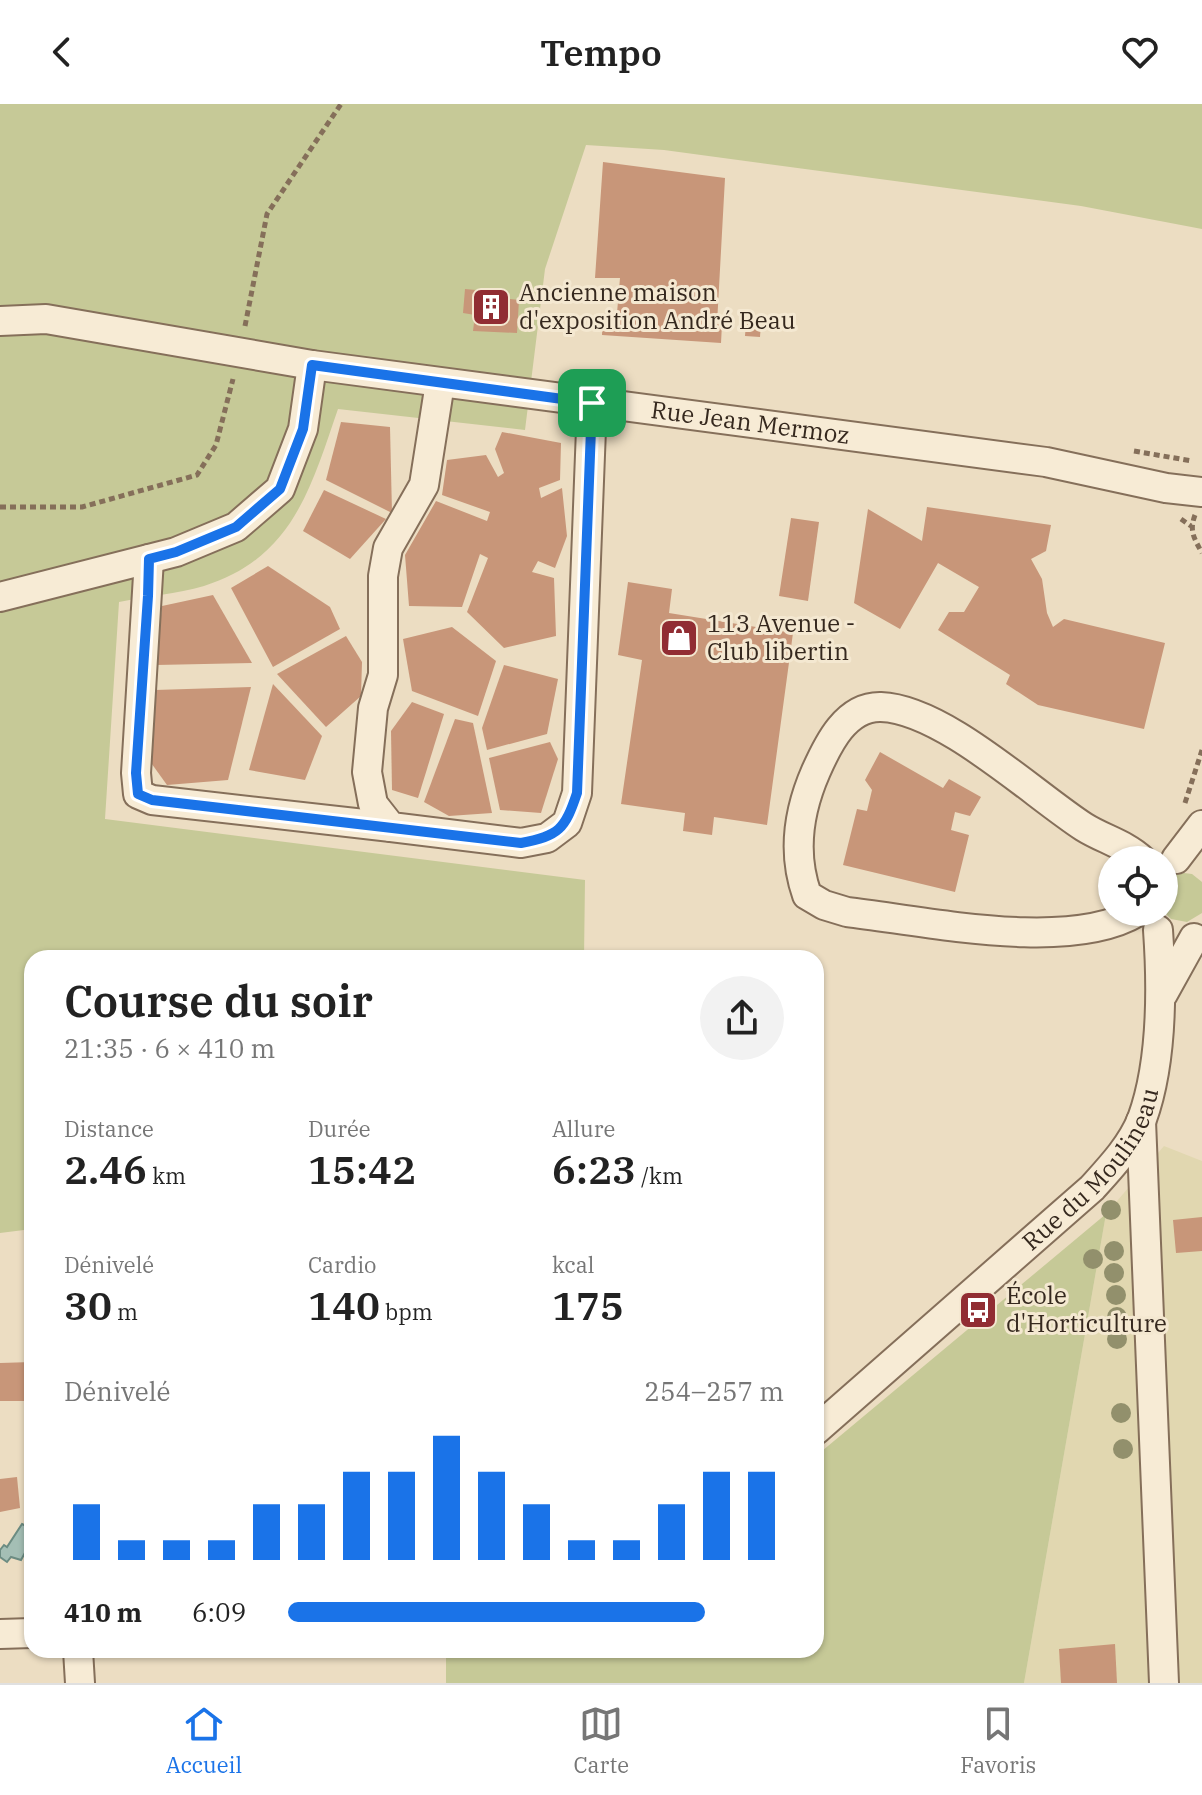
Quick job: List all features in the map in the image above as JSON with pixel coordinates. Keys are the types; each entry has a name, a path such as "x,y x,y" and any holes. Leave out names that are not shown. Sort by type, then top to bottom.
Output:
{"street":[{"name":"Rue Jean Mermoz","path":"0,321 46,319 312,365 1046,462 1166,488 1202,492"},
{"path":"0,597 176,552 236,527 280,489 303,429 312,365"},
{"path":"391,827 373,804 367,772 373,708 383,675 383,576 388,548 424,485 440,383"},
{"path":"149,559 136,773 138,794 152,800 521,843 547,838 567,823 577,793 592,403"},
{"name":"Rue Jean Mermoz","path":"1166,488 1202,504"},
{"path":"1098,925 1071,931 995,930 847,912 824,905 807,895 798,871 799,833 805,800 834,736 851,717 879,707 913,713 965,742 1086,828 1122,846"},
{"path":"1181,861 1193,817"},
{"name":"Rue du Moulineau","path":"824,1423 1092,1188 1122,1155 1141,1120 1152,1083 1161,972 1149,926"},
{"path":"1156,926 1168,936 1182,939 1198,936"},
{"name":"Rue du Moulineau","path":"1160,1002 1198,936"},
{"path":"1141,1120 1164,1683"},
{"path":"0,1634 24,1633"},
{"path":"78,1658 80,1683"}],"path":[{"path":"0,507 82,507 197,475 216,445 240,351 267,214 341,104"},
{"path":"1193,817 1202,750"}],"shaded area":[{"path":"1164,1146 1202,1161 1202,1683 1024,1683 1106,1214"},
{"path":"24,1525 24,1555 21,1560 11,1557 7,1562 0,1557 0,1550 4,1545 7,1547"}],"green space":[{"path":"0,104 1202,104 1202,229 1081,206 664,150 586,145 545,269 525,430 338,409 307,492 278,538 259,558 234,574 204,586 119,602 105,819 585,880 584,950 24,950 24,1230 0,1233"},
{"path":"1178,874 1192,874 1202,882 1202,913 1187,922 1178,920"},
{"path":"1106,1214 1024,1683 446,1683 446,1658 824,1658 824,1449"}],"building":[{"path":"603,162 725,178 717,324 722,324 721,343 602,335 603,313 617,313 620,278 595,278"},
{"name":"Ancienne maison d'exposition André Beau","path":"465,289 476,290 476,295 519,300 517,333 473,331 475,315 463,313"},
{"path":"746,323 761,323 760,337 745,336"},
{"path":"341,422 390,427 392,513 326,480"},
{"path":"502,432 561,443 560,480 539,488 541,498 562,488 567,536 555,568 538,561 532,572 554,578 556,636 504,648 467,612 488,558 480,554 462,607 409,606 405,555 436,501 487,521 490,512 442,495 447,460 486,455 498,477 504,473 495,449"},
{"path":"324,490 386,519 350,559 303,531"},
{"path":"927,507 1051,525 1046,551 1031,559 1042,579 1047,613 1053,627 1064,619 1165,643 1144,729 1038,705 1006,684 1010,675 938,630 949,612 964,612 979,587 938,563 900,629 854,603 868,509 922,541"},
{"path":"791,518 819,522 808,601 779,596"},
{"path":"268,566 330,607 340,629 273,667 231,588"},
{"path":"628,582 672,589 669,613 793,633 767,825 714,817 712,835 683,831 685,813 621,804 642,660 618,655"},
{"path":"213,595 252,663 156,665 162,606"},
{"path":"452,627 496,661 478,716 412,691 403,639"},
{"path":"346,636 362,662 361,696 326,727 277,674"},
{"path":"504,665 558,679 547,734 487,750 482,728"},
{"path":"273,684 322,736 305,780 249,770"},
{"path":"251,687 228,780 167,785 149,760 155,690"},
{"path":"412,702 444,714 418,798 392,790 391,731"},
{"path":"455,719 473,723 492,813 449,816 424,802"},
{"path":"550,742 558,759 541,813 500,810 489,758"},
{"path":"880,752 943,788 949,779 981,797 970,816 955,812 951,830 969,835 955,892 843,865 857,809 867,811 872,790 865,780"},
{"path":"1202,1217 1202,1251 1176,1253 1173,1220"},
{"path":"24,1362 24,1401 0,1401 0,1363"},
{"path":"17,1477 20,1508 0,1512 0,1479"},
{"path":"1115,1644 1117,1683 1061,1683 1059,1649"}],"place":[{"name":"Ancienne maison d'exposition André Beau","path":"491,307"},
{"name":"113 Avenue - Club libertin","path":"679,638"},
{"name":"École d'Horticulture","path":"978,1310"}],"route":[{"path":"312,365 592,403 577,793 567,823 547,838 521,843 152,800 138,794 136,773 149,559 176,552 236,527 280,489 303,429 312,365"}]}
